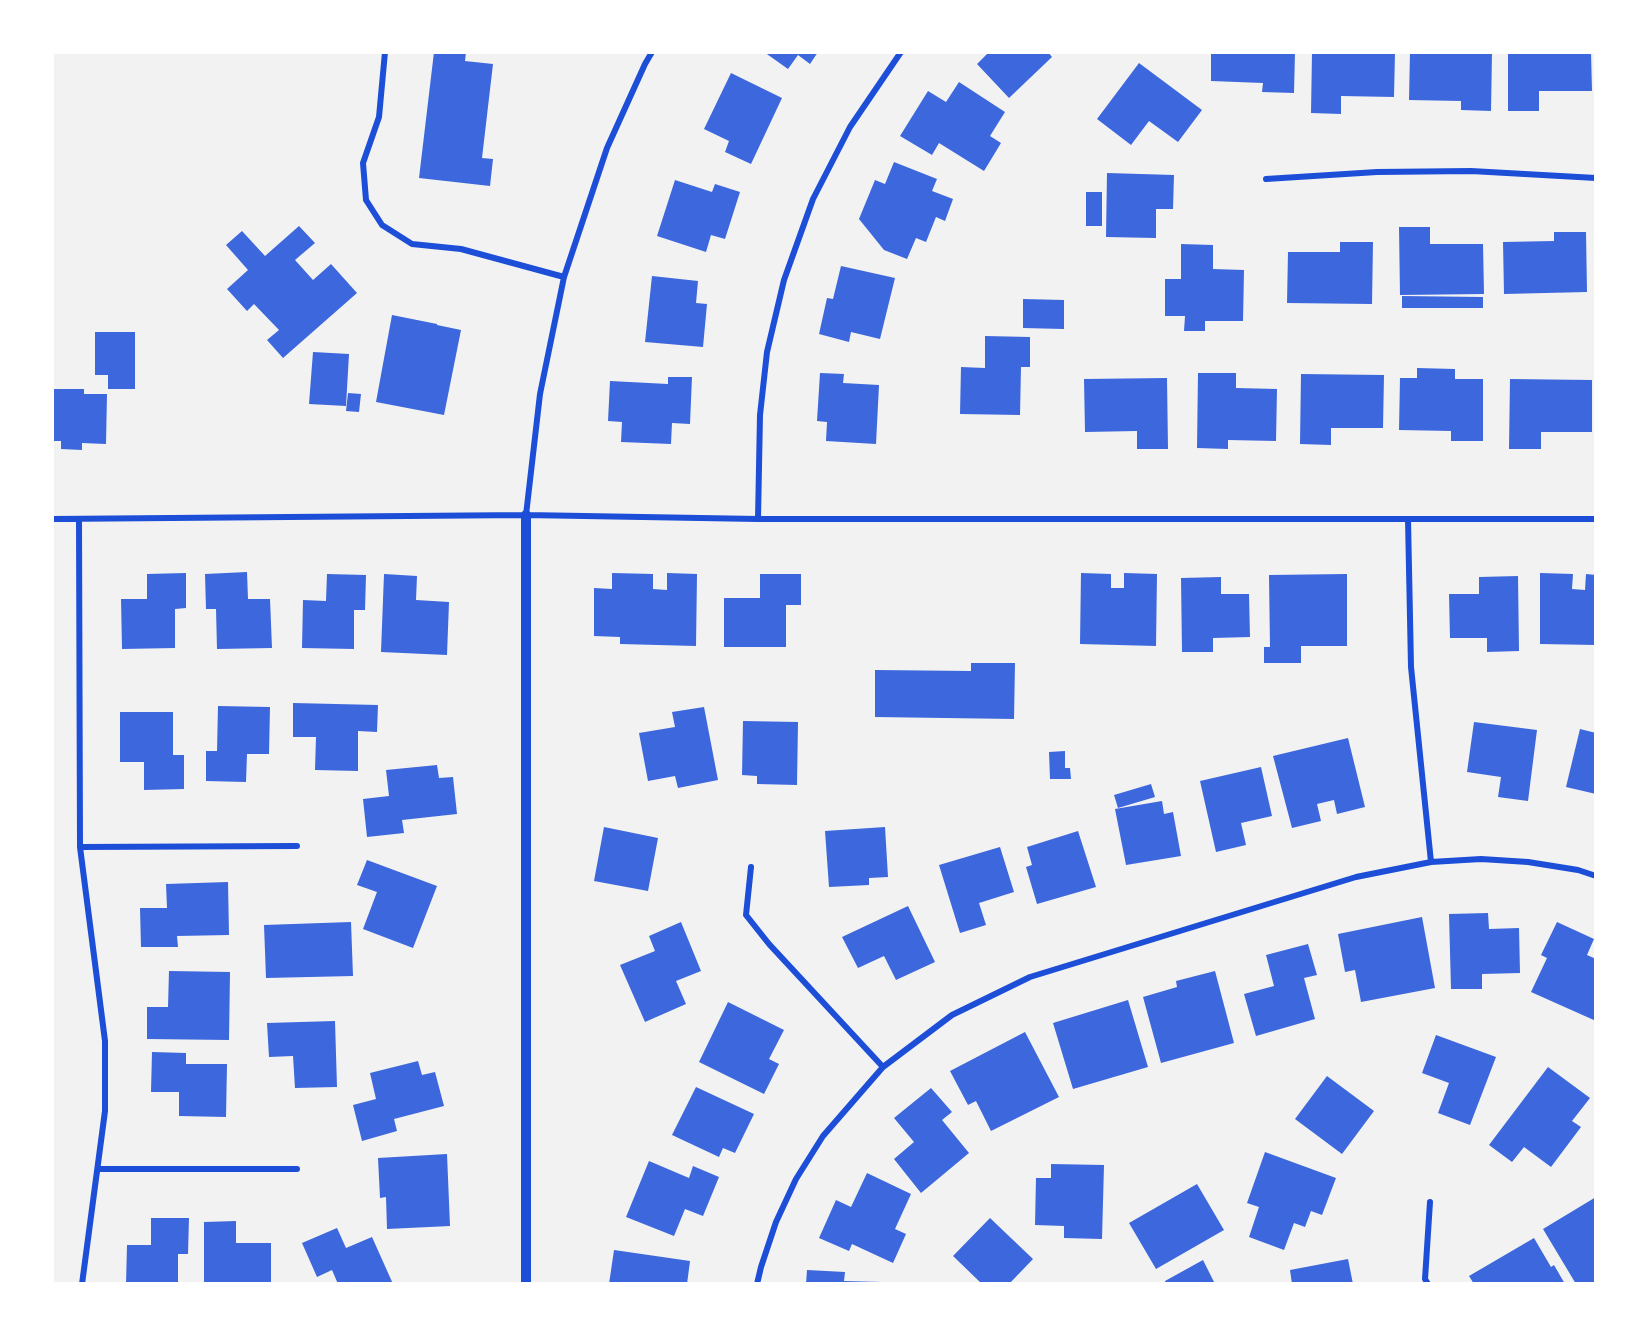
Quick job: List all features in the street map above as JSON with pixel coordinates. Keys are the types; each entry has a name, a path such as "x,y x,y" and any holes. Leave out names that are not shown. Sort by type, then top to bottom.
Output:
{"street":[{"path":"385,52 379,117 363,163 366,200 381,225 412,244 461,249 564,277"},
{"path":"526,1284 526,515 540,394 564,277 608,148 652,52"},
{"path":"758,519 760,415 767,352 784,280 813,199 850,127 901,52"},
{"path":"1266,180 1377,172 1471,171 1596,178"},
{"path":"52,519 526,515 758,519 1596,519"},
{"path":"79,519 80,847 105,1041 105,1111 82,1284"},
{"path":"1408,519 1411,667 1431,862"},
{"path":"80,847 297,846"},
{"path":"757,1284 760,1267 776,1222 796,1179 823,1136 883,1067 952,1015 1030,977 1356,877 1431,862 1481,859 1528,862 1578,870 1596,876"},
{"path":"751,867 746,915 883,1067"},
{"path":"98,1170 297,1170"},
{"path":"1428,1284 1425,1279 1430,1202"}],"building":[{"path":"434,52 466,52 465,61 493,64 482,158 493,159 490,186 419,178"},
{"path":"764,52 818,52 810,64 798,55 788,69"},
{"path":"989,52 1048,52 1052,57 1009,98 977,64"},
{"path":"1211,52 1295,52 1294,93 1262,92 1263,83 1211,81"},
{"path":"1312,52 1395,52 1394,97 1341,96 1341,114 1311,113"},
{"path":"1410,52 1492,52 1491,111 1461,110 1461,101 1409,100"},
{"path":"1508,52 1591,52 1592,91 1539,91 1539,111 1508,111"},
{"path":"1139,63 1202,110 1178,142 1149,121 1131,145 1097,119"},
{"path":"731,73 782,98 751,164 725,152 729,141 704,129"},
{"path":"959,82 1005,112 990,136 1001,143 984,171 939,143 932,155 900,136 928,91 946,102"},
{"path":"894,162 937,179 932,191 953,199 945,221 936,217 926,242 916,238 907,259 884,250 859,219 875,180 885,184"},
{"path":"1107,173 1174,175 1173,209 1156,209 1156,238 1106,237"},
{"path":"675,180 712,192 715,184 740,192 725,239 711,235 706,252 657,236"},
{"path":"1086,192 1102,192 1102,226 1086,226"},
{"path":"299,226 315,243 295,260 313,280 331,264 357,293 283,358 267,340 279,330 254,304 247,311 227,289 248,270 226,245 242,231 265,256"},
{"path":"1399,227 1430,227 1430,244 1483,244 1484,294 1400,295"},
{"path":"1554,232 1586,232 1587,292 1504,294 1503,242 1554,241"},
{"path":"1340,242 1373,242 1372,304 1287,303 1288,252 1340,252"},
{"path":"1181,244 1213,245 1213,269 1244,270 1243,321 1205,321 1205,331 1184,331 1185,316 1165,316 1165,279 1181,279"},
{"path":"841,266 895,278 880,339 851,332 849,342 819,334 827,298 833,299"},
{"path":"652,276 698,281 696,303 707,304 703,347 645,342"},
{"path":"1402,296 1483,297 1483,308 1402,308"},
{"path":"1023,299 1064,300 1064,329 1023,328"},
{"path":"392,315 461,330 444,415 376,402"},
{"path":"95,332 135,332 135,389 108,389 108,375 95,375"},
{"path":"985,336 1030,337 1030,367 1021,367 1020,415 960,414 961,367 985,368"},
{"path":"313,352 349,354 346,406 309,404"},
{"path":"1417,368 1455,369 1455,379 1483,379 1483,441 1451,441 1451,431 1399,430 1400,378 1417,378"},
{"path":"820,373 844,374 843,383 879,385 876,444 826,441 827,422 817,421"},
{"path":"1198,373 1236,373 1236,388 1277,389 1276,441 1228,440 1228,449 1197,448"},
{"path":"1301,374 1384,375 1383,428 1331,428 1331,445 1300,444"},
{"path":"668,377 692,377 690,424 672,423 671,444 621,442 622,422 608,421 610,381 668,384"},
{"path":"1167,378 1168,449 1137,449 1137,431 1085,432 1084,379"},
{"path":"1510,379 1592,380 1592,432 1541,432 1541,449 1509,449"},
{"path":"52,389 84,389 84,394 107,394 106,444 82,443 82,450 61,449 61,441 52,441"},
{"path":"348,393 361,394 359,412 346,411"},
{"path":"247,572 248,599 270,599 272,648 217,649 216,609 206,609 205,574"},
{"path":"186,573 186,608 175,609 175,648 122,649 121,599 147,599 147,574"},
{"path":"612,573 653,574 653,589 667,590 667,573 697,574 696,646 620,644 620,637 594,636 594,588 612,589"},
{"path":"1081,573 1111,574 1111,588 1124,588 1124,573 1157,574 1156,646 1080,644"},
{"path":"1540,573 1573,574 1572,589 1585,590 1586,574 1596,575 1596,645 1540,644"},
{"path":"327,574 366,575 365,610 354,610 354,649 302,648 303,600 326,601"},
{"path":"384,574 417,576 416,600 449,602 447,655 381,652"},
{"path":"760,574 801,574 801,605 786,605 786,647 724,647 724,598 760,598"},
{"path":"1347,574 1347,646 1301,646 1301,663 1264,663 1264,647 1270,647 1269,575"},
{"path":"1518,576 1519,651 1487,652 1487,638 1450,638 1449,594 1479,594 1479,577"},
{"path":"1221,577 1221,594 1249,594 1250,637 1213,638 1213,652 1182,652 1181,578"},
{"path":"971,663 1015,663 1014,719 875,717 875,670 971,671"},
{"path":"293,703 378,705 377,732 358,731 358,771 315,770 316,737 293,737"},
{"path":"218,706 270,707 269,754 247,754 246,782 206,781 206,751 217,751"},
{"path":"704,707 718,780 678,788 675,776 648,781 639,733 675,727 672,712"},
{"path":"120,712 173,712 173,755 184,755 184,789 144,790 144,762 120,762"},
{"path":"743,721 798,722 797,785 757,784 757,776 742,775"},
{"path":"1474,722 1537,730 1528,801 1498,797 1501,777 1467,772"},
{"path":"1580,729 1596,733 1596,794 1566,787"},
{"path":"1348,738 1365,807 1337,814 1334,800 1317,804 1321,821 1292,828 1273,756"},
{"path":"1065,751 1065,768 1070,768 1071,779 1050,779 1049,752"},
{"path":"437,765 439,778 453,777 457,814 402,820 404,833 367,837 363,799 389,796 386,770"},
{"path":"1261,767 1272,816 1241,823 1246,845 1216,852 1200,781"},
{"path":"1151,784 1155,797 1118,808 1114,795"},
{"path":"1162,801 1164,814 1173,812 1181,856 1126,865 1115,809"},
{"path":"604,827 658,838 648,891 594,881"},
{"path":"885,827 888,877 869,878 869,885 829,887 825,831"},
{"path":"1078,831 1096,887 1037,904 1026,867 1032,865 1027,847"},
{"path":"1000,847 1014,892 979,903 986,925 960,933 939,865"},
{"path":"367,860 437,886 413,948 363,929 377,892 357,885"},
{"path":"228,882 229,935 177,936 178,947 141,947 140,908 167,908 166,884"},
{"path":"908,906 935,962 896,980 884,956 858,968 842,937"},
{"path":"1488,913 1489,929 1519,928 1520,973 1482,974 1482,989 1451,989 1449,914"},
{"path":"1422,917 1435,988 1361,1002 1355,970 1345,972 1338,934"},
{"path":"351,922 353,976 266,978 264,925"},
{"path":"681,922 701,971 676,981 686,1004 645,1022 620,965 655,951 649,936"},
{"path":"1557,922 1594,939 1587,955 1596,959 1596,1021 1531,992 1547,958 1541,955"},
{"path":"1308,944 1317,975 1304,978 1315,1019 1256,1036 1244,994 1274,986 1266,955"},
{"path":"169,971 230,972 229,1040 147,1039 147,1007 168,1007"},
{"path":"1215,971 1234,1043 1161,1063 1143,997 1177,987 1176,981"},
{"path":"1128,1000 1148,1067 1073,1089 1053,1023"},
{"path":"728,1002 784,1030 769,1059 779,1064 764,1094 699,1062"},
{"path":"335,1021 337,1087 295,1088 293,1056 269,1057 267,1023"},
{"path":"1025,1032 1059,1097 991,1131 976,1101 968,1105 950,1071"},
{"path":"1436,1035 1496,1057 1470,1125 1438,1113 1449,1083 1422,1073"},
{"path":"152,1052 186,1053 186,1064 227,1064 226,1117 179,1116 179,1092 151,1092"},
{"path":"418,1061 422,1075 435,1072 444,1106 394,1119 397,1131 362,1141 353,1105 376,1099 370,1073"},
{"path":"1548,1067 1590,1098 1572,1121 1581,1127 1551,1167 1524,1147 1512,1162 1489,1145"},
{"path":"1327,1076 1374,1111 1342,1154 1295,1119"},
{"path":"696,1087 754,1114 735,1153 723,1148 719,1157 672,1135"},
{"path":"931,1088 952,1112 942,1120 969,1153 921,1193 894,1159 914,1142 894,1118"},
{"path":"1265,1152 1336,1178 1322,1215 1311,1211 1305,1227 1294,1223 1284,1250 1249,1237 1259,1207 1247,1203"},
{"path":"447,1154 450,1226 387,1229 386,1197 380,1198 378,1158"},
{"path":"649,1161 689,1178 693,1166 719,1177 703,1216 685,1209 674,1236 626,1217"},
{"path":"1051,1164 1104,1165 1102,1239 1064,1238 1064,1226 1035,1225 1036,1178 1051,1178"},
{"path":"867,1173 911,1194 895,1229 906,1234 893,1263 852,1244 849,1251 819,1238 836,1200 851,1207"},
{"path":"1197,1184 1224,1230 1156,1269 1129,1223"},
{"path":"1596,1197 1596,1282 1576,1284 1543,1229"},
{"path":"151,1218 189,1218 188,1254 178,1254 178,1284 126,1284 127,1245 151,1245"},
{"path":"990,1218 1033,1259 1009,1284 982,1284 953,1256"},
{"path":"236,1221 236,1243 271,1243 271,1284 204,1284 204,1222"},
{"path":"337,1228 346,1248 372,1237 393,1284 338,1284 332,1270 317,1277 302,1243"},
{"path":"1534,1238 1551,1267 1554,1265 1565,1284 1474,1284 1469,1276"},
{"path":"614,1250 690,1261 687,1284 609,1284"},
{"path":"1348,1259 1353,1284 1292,1284 1290,1270"},
{"path":"1203,1260 1215,1284 1166,1284 1165,1281"},
{"path":"807,1270 845,1272 844,1281 882,1282 882,1284 806,1284"}]}
